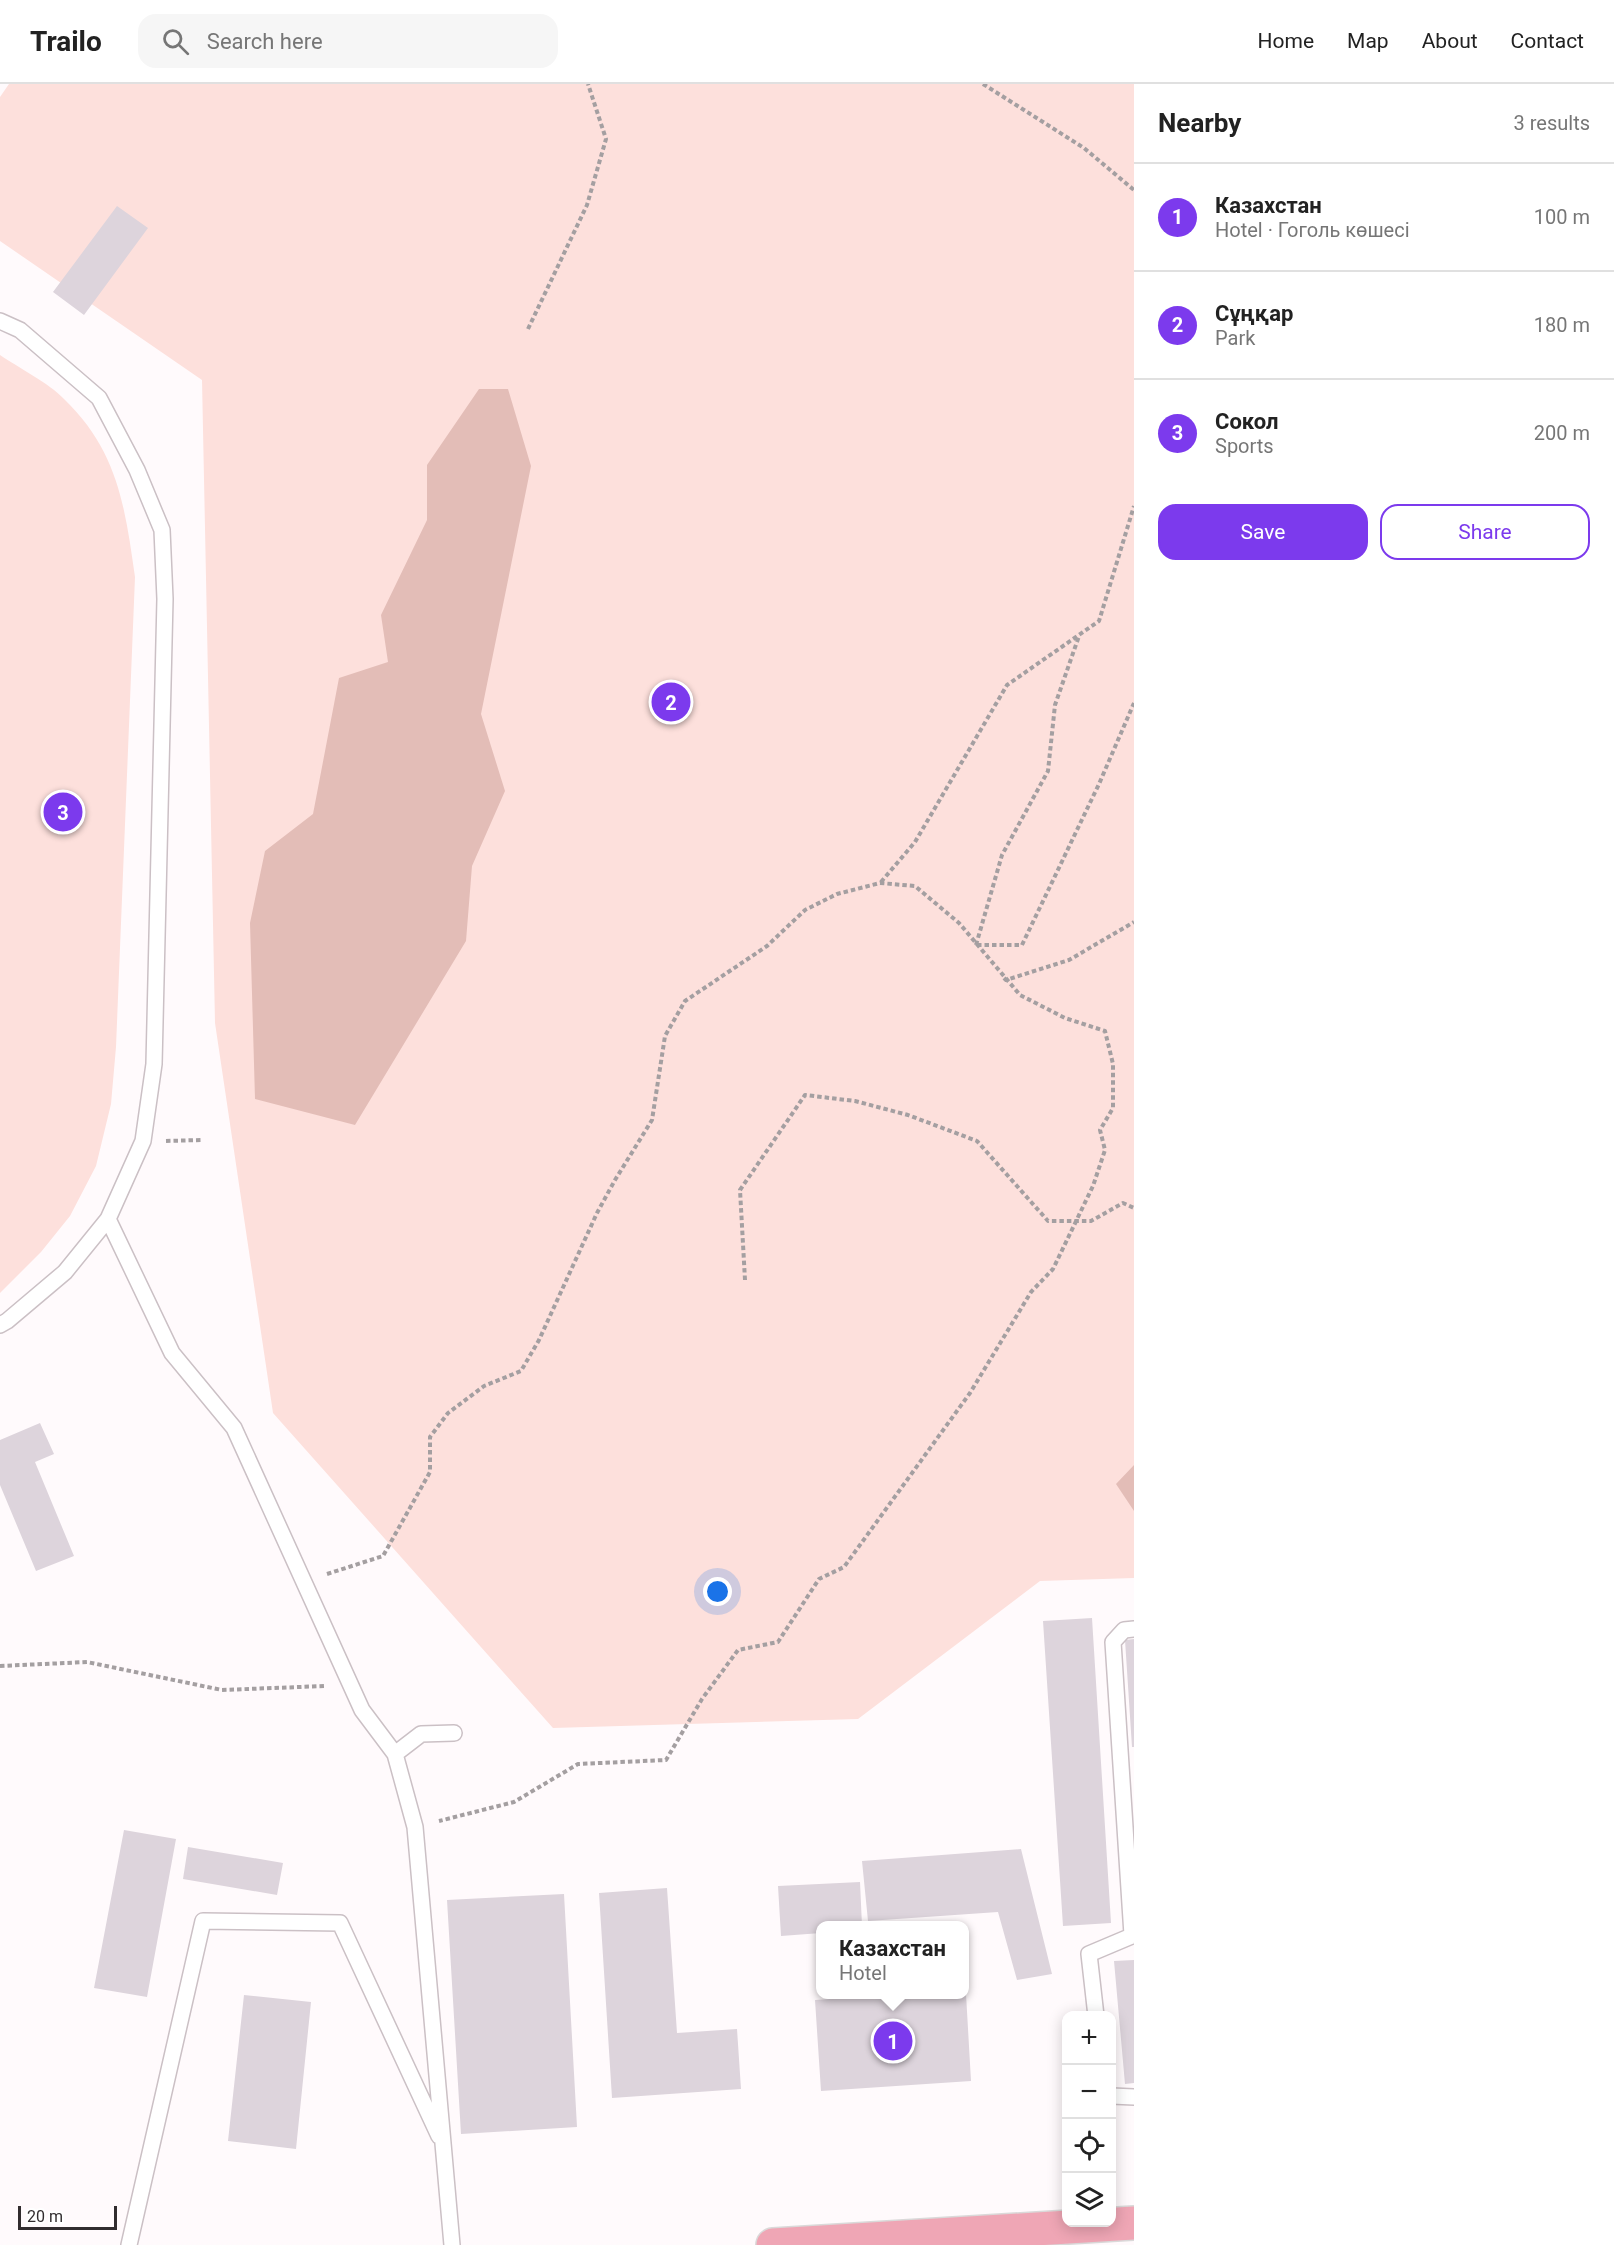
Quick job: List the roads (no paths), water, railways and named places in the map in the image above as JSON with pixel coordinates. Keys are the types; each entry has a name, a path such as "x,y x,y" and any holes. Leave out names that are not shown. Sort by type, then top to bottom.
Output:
{"main road":[{"path":"772,2245 1134,2223"}],"lane":[{"path":"0,321 20,330 99,399 137,470 162,530 165,611 154,1064 143,1142 108,1219 65,1272 0,1325"},
{"path":"108,1219 172,1353 234,1428 362,1710 395,1754 415,1827 452,2245"},
{"path":"1095,2011 1089,1954 1133,1935 1113,1642 1124,1629 1134,1629"},
{"path":"395,1754 421,1734 454,1732"},
{"path":"129,2245 203,1922 340,1923 444,2148"},
{"path":"1116,2096 1134,2097"}],"place":[{"name":"Сұңқар","path":"671,702"},
{"name":"Сокол","path":"63,812"},
{"name":"Казахстан","path":"893,2041"}]}
